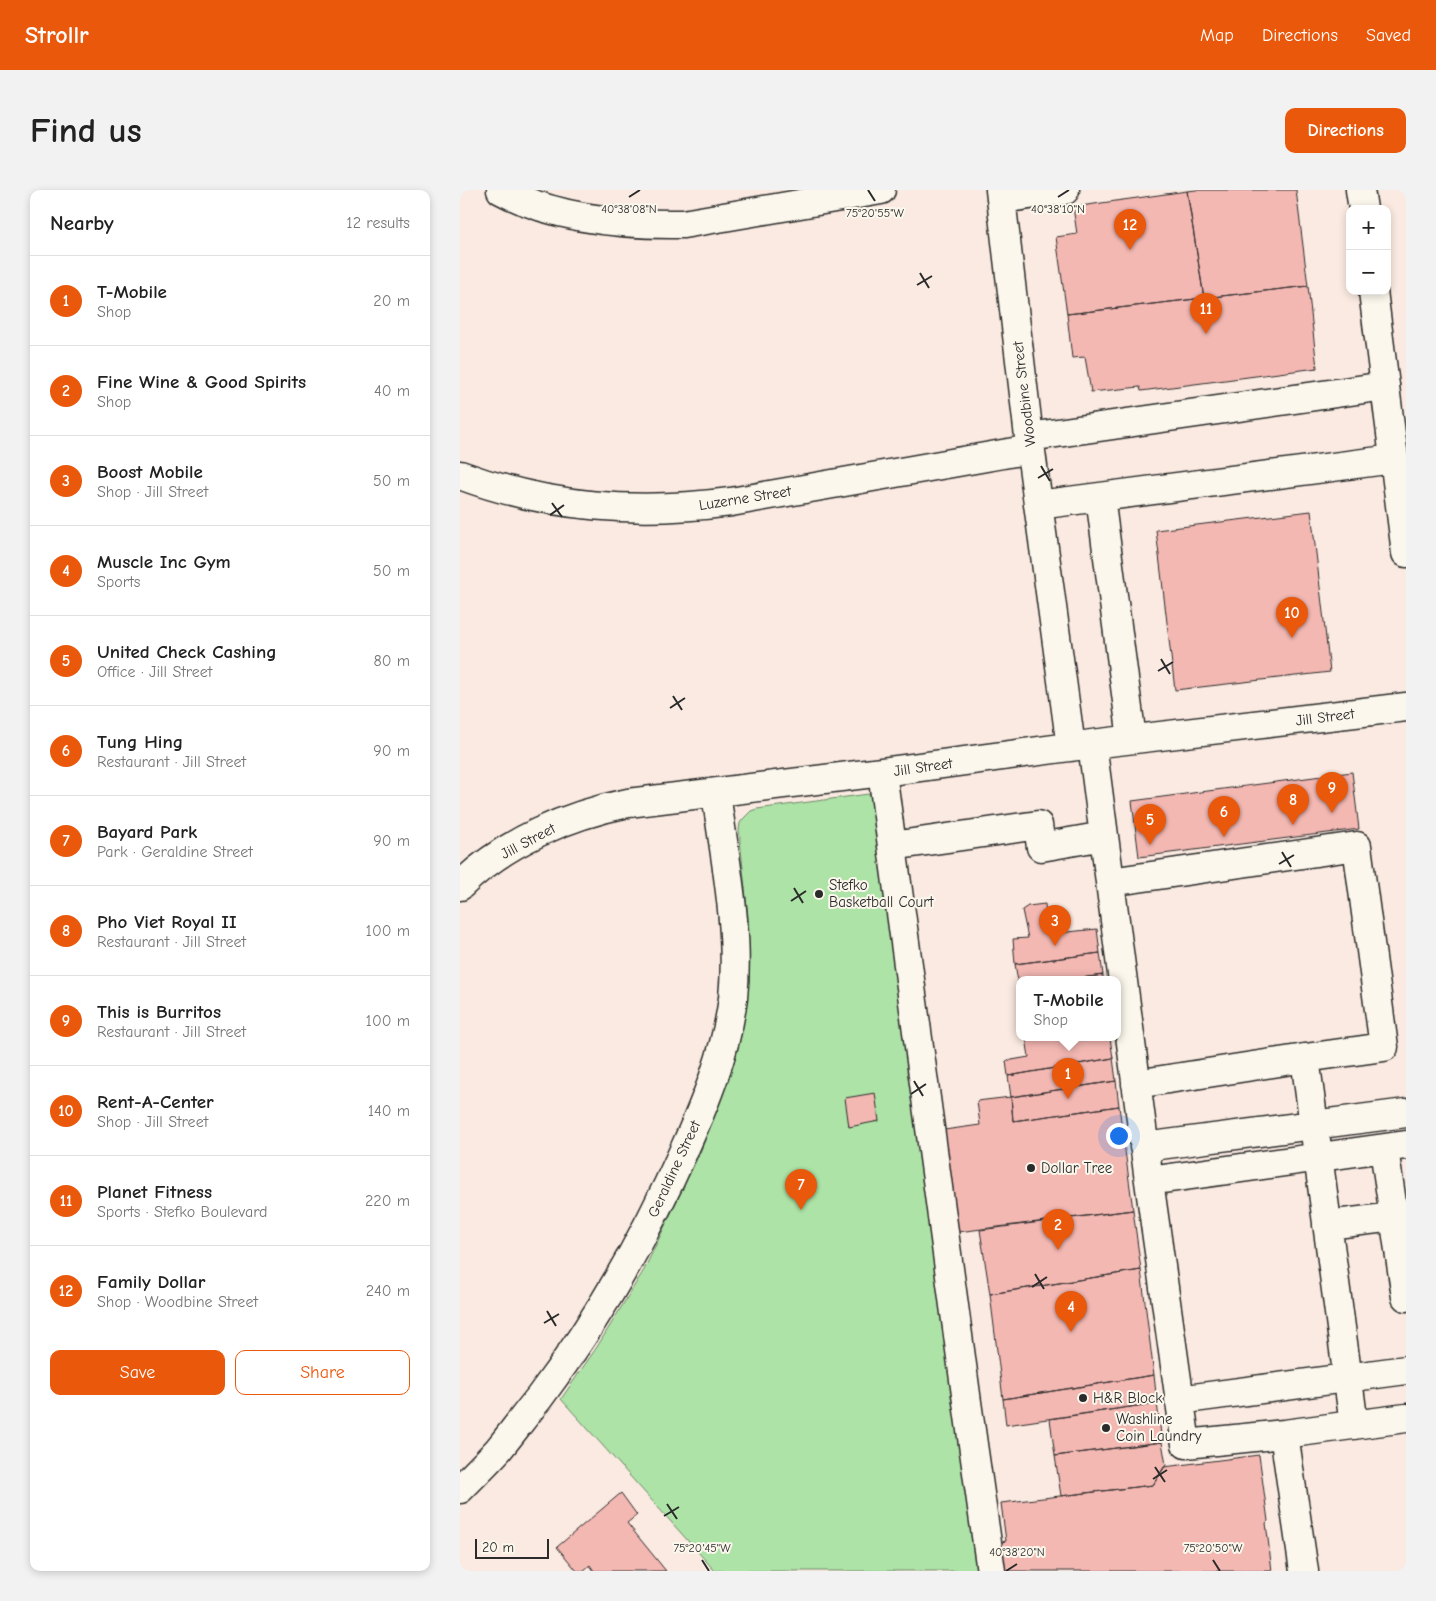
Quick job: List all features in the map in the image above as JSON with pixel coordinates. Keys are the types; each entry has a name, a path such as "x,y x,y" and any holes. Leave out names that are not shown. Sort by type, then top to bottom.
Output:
{"street":[{"path":"502,190 532,203 561,212 624,222 659,224 683,224 881,190"},
{"path":"1001,194 1065,190"},
{"path":"1360,190 1362,205"},
{"name":"Woodbine Street","path":"1001,194 1038,505 1082,746 1104,836 1144,1148 1186,1444 1284,1434"},
{"path":"1374,295 1406,554"},
{"name":"Luzerne Street","path":"460,475 482,484 565,502 611,508 691,507 731,502 1030,443 1385,386"},
{"path":"1038,505 1394,459"},
{"path":"1100,497 1132,739"},
{"name":"Jill Street","path":"460,886 501,854 525,840 572,819 604,808 628,803 1132,739 1406,707"},
{"path":"882,772 991,1571"},
{"name":"Geraldine Street","path":"460,1489 498,1449 530,1409 573,1351 601,1308 628,1263 676,1169 715,1076 731,1008 735,958 734,931 716,793"},
{"path":"892,846 1038,825 1041,847 1104,836"},
{"path":"1110,882 1357,846 1384,1047 1136,1084"},
{"path":"1305,1058 1354,1425"},
{"path":"1144,1148 1406,1113"},
{"path":"1149,1181 1395,1147 1394,1217 1406,1297"},
{"path":"1328,1225 1394,1217"},
{"path":"1179,1400 1406,1370"},
{"path":"1304,1571 1284,1434 1406,1418"}],"green space":[{"path":"876,793 978,1565 976,1571 715,1571 561,1399 597,1347 644,1270 701,1150 727,1083 746,1001 749,950 740,823 751,811 757,809"}],"building":[{"path":"1296,190 1308,286 1204,298 1187,191"},
{"path":"1187,191 1204,298 1067,314 1056,237 1077,234 1073,207"},
{"path":"1308,286 1317,368 1141,391 1140,387 1091,392 1085,357 1072,358 1067,314"},
{"path":"1311,511 1330,672 1175,690 1156,530"},
{"path":"1352,772 1359,829 1139,857 1132,801"},
{"path":"1045,904 1048,934 1097,929 1100,953 1015,964 1013,939 1028,938 1022,910 1028,906"},
{"path":"1100,953 1103,975 1017,976 1015,964"},
{"path":"1026,1041 1110,1041 1113,1058 1008,1076 1006,1061 1029,1057"},
{"path":"1113,1058 1116,1081 1011,1097 1008,1076"},
{"path":"1116,1081 1119,1106 1013,1121 1011,1097"},
{"path":"875,1093 879,1121 849,1127 845,1098"},
{"path":"1011,1097 1013,1121 1119,1106 1133,1210 950,1233 937,1131 980,1125 977,1101"},
{"path":"1133,1210 1141,1270 990,1294 980,1230"},
{"path":"1141,1270 1154,1375 1003,1399 990,1294"},
{"path":"1154,1375 1157,1403 1006,1425 1003,1399"},
{"path":"1157,1403 1162,1442 1055,1456 1050,1419"},
{"path":"1162,1442 1166,1465 1153,1485 1061,1496 1055,1456"},
{"path":"1259,1455 1268,1521 1266,1523 1272,1571 1000,1571 996,1543 1006,1541 1001,1503 1153,1485 1164,1467"},
{"path":"621,1493 637,1515 627,1523 666,1571 594,1571 590,1565 583,1571 577,1571 557,1547"}],"place":[{"name":"Family Dollar","path":"1130,250"},
{"name":"Planet Fitness","path":"1206,334"},
{"name":"Rent-A-Center","path":"1292,638"},
{"name":"This is Burritos","path":"1332,813"},
{"name":"Pho Viet Royal II","path":"1293,825"},
{"name":"Tung Hing","path":"1224,837"},
{"name":"United Check Cashing","path":"1150,845"},
{"name":"Stefko Basketball Court","path":"819,894"},
{"name":"Boost Mobile","path":"1055,946"},
{"name":"T-Mobile","path":"1068,1099"},
{"name":"Dollar Tree","path":"1031,1168"},
{"name":"Bayard Park","path":"801,1210"},
{"name":"Fine Wine & Good Spirits","path":"1058,1250"},
{"name":"Muscle Inc Gym","path":"1071,1332"},
{"name":"H&R Block","path":"1083,1398"},
{"name":"Washline Coin Laundry","path":"1106,1428"}]}
